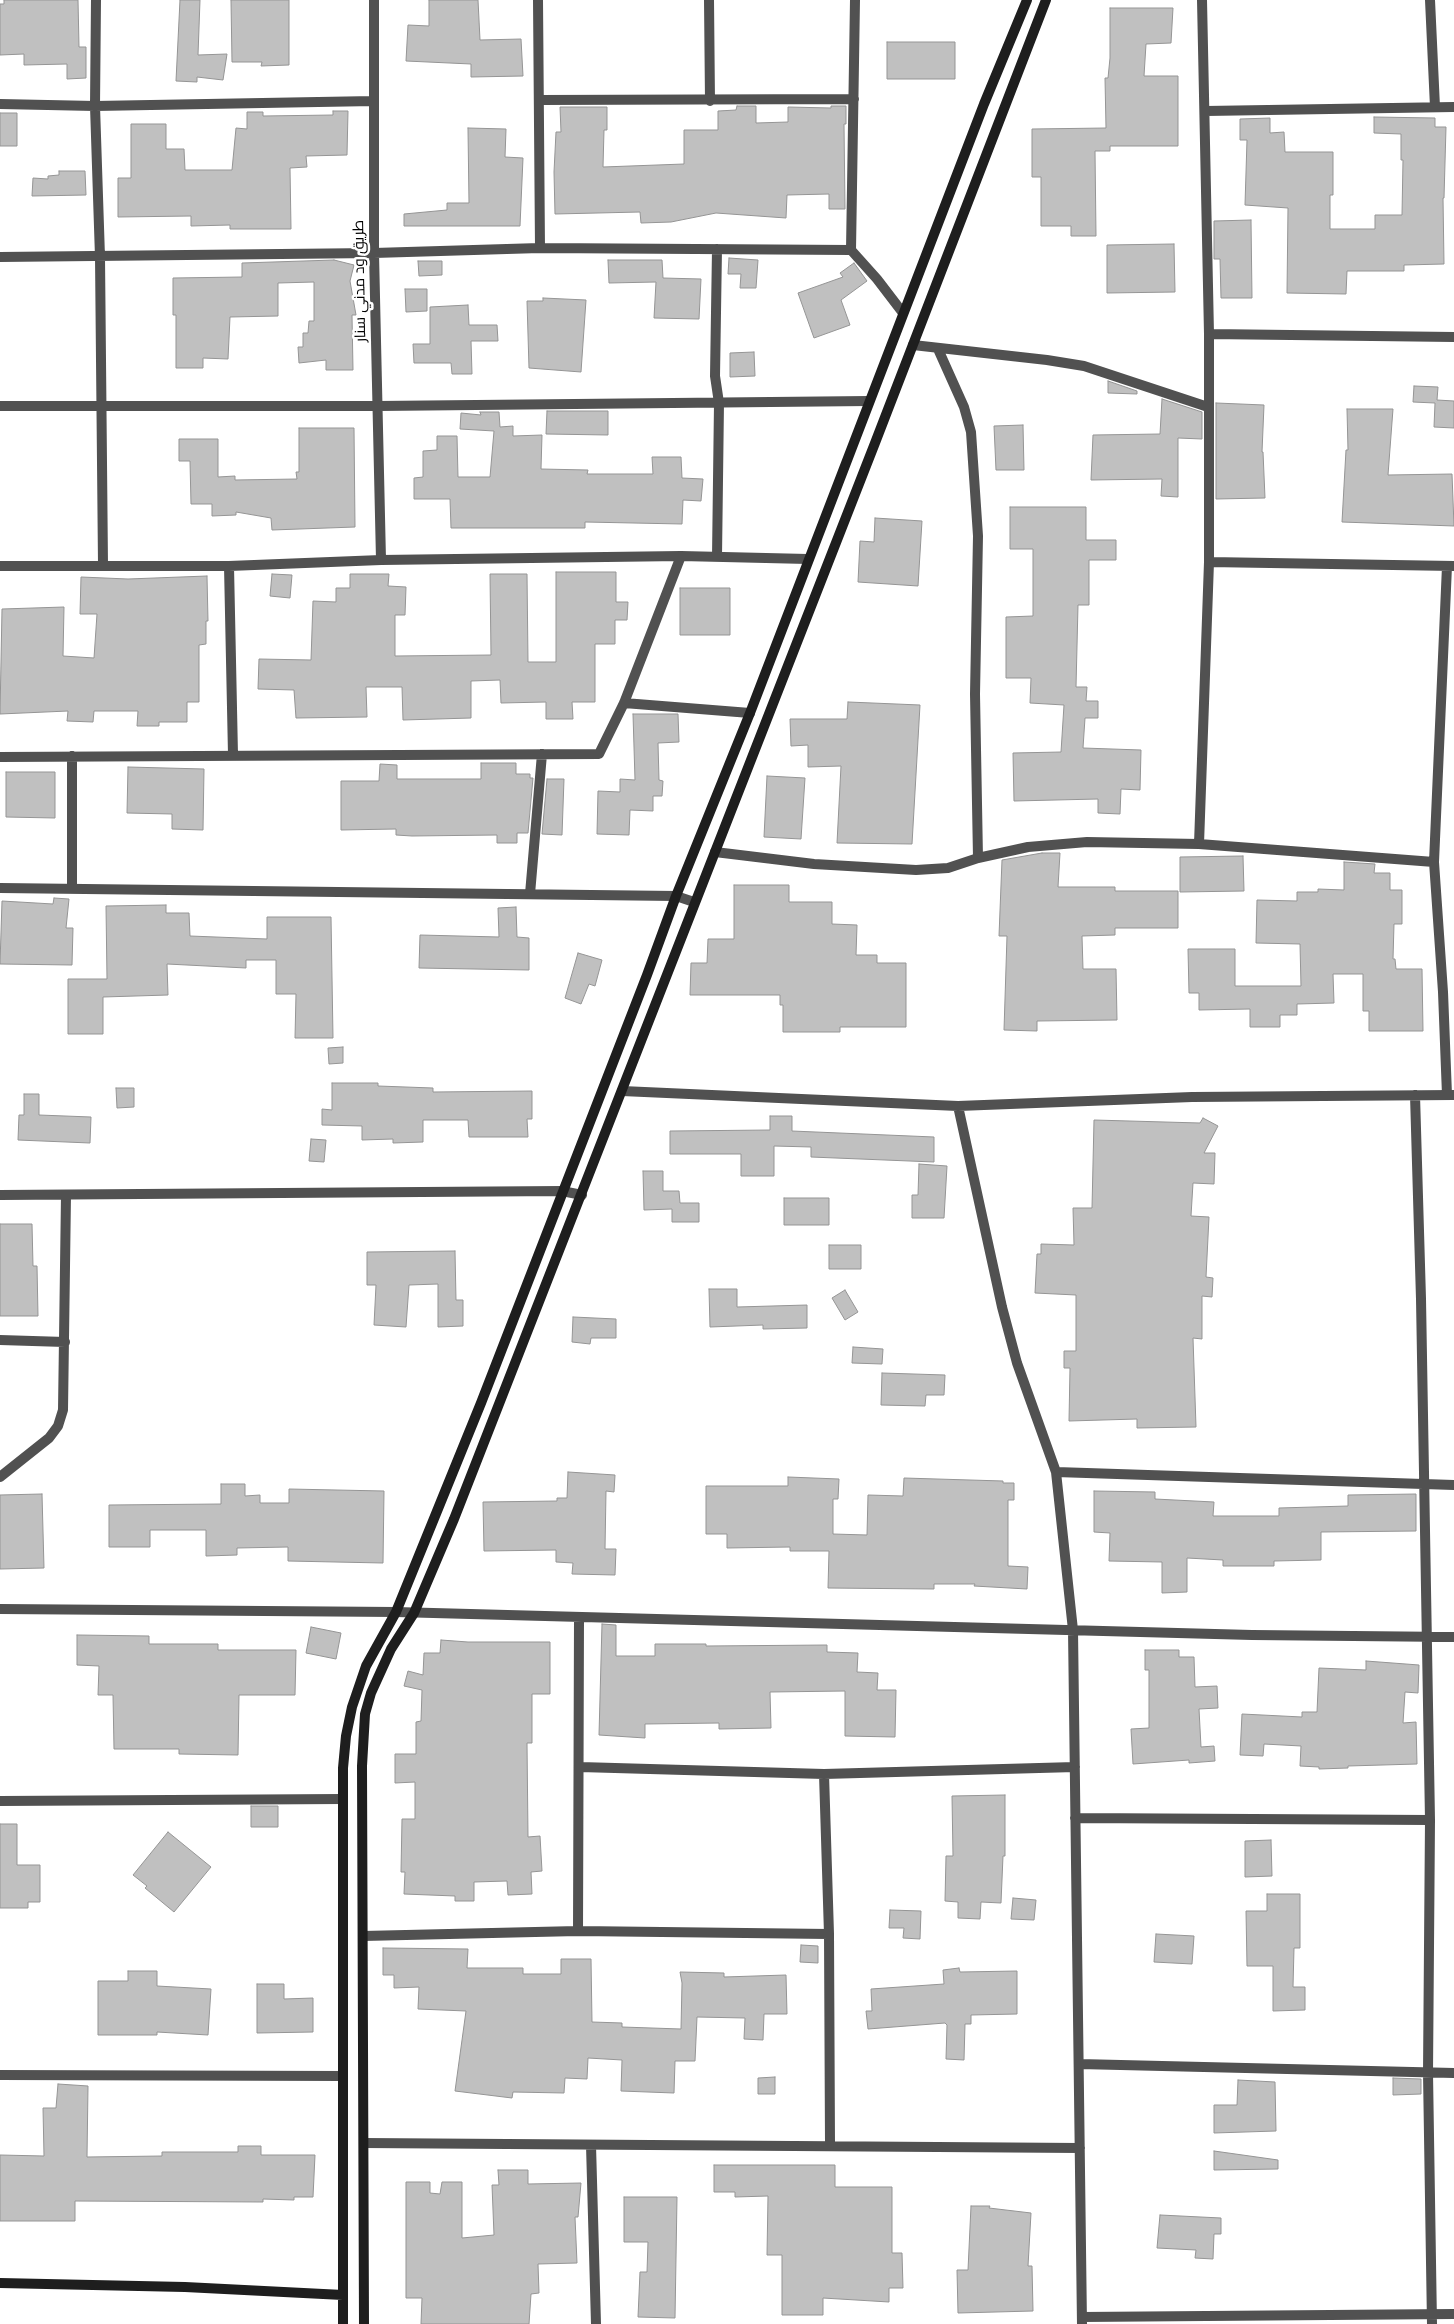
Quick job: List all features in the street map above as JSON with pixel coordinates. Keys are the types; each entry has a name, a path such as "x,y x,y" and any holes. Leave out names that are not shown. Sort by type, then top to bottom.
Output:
{"street":[{"path":"96,0 95,106 100,257 103,565"},
{"name":"طريق ود مدني سنار","path":"374,0 374,254 381,560"},
{"path":"538,0 540,248"},
{"path":"709,0 710,101"},
{"path":"855,0 851,250 877,279 903,313"},
{"path":"344,2324 343,1798 346,1736 352,1707 366,1666 396,1612 648,975 676,896 750,713 903,313 1027,0"},
{"path":"364,2324 362,1766 365,1714 379,1675 391,1649 414,1613 454,1519 582,1195 694,902 913,345 1046,0"},
{"path":"1199,844 1209,562 1209,334 1206,111 1202,0"},
{"path":"1430,0 1435,107"},
{"path":"539,100 710,101 854,99"},
{"path":"0,104 95,106 374,101"},
{"path":"1206,111 1454,107"},
{"path":"0,257 374,254 540,248 851,250"},
{"path":"717,249 716,376 720,403 717,556"},
{"path":"1209,334 1454,337"},
{"path":"913,345 1084,366 1208,407"},
{"path":"938,349 964,407 971,432 978,536 975,694 978,858"},
{"path":"0,406 378,406 869,401"},
{"path":"0,566 229,566 381,560 681,556 808,559"},
{"path":"0,757 233,754 599,754 624,703 681,556"},
{"path":"622,1092 958,1106 1192,1096 1450,1095 1434,862 1450,566 1209,562"},
{"path":"229,566 233,754"},
{"path":"624,703 750,713"},
{"path":"530,894 542,754"},
{"path":"72,756 72,889"},
{"path":"715,852 814,864 916,870 948,868 978,858 1028,847 1087,842 1199,844 1434,862"},
{"path":"0,888 676,896 694,902"},
{"path":"1415,1095 1430,1820 1428,2073 1432,2320"},
{"path":"958,1106 1002,1308 1017,1363 1056,1472 1073,1630 1082,2320 1432,2320 1454,2314"},
{"path":"0,1195 562,1191 582,1195"},
{"path":"0,1477 49,1438 58,1426 63,1410 66,1195"},
{"path":"0,1340 64,1342"},
{"path":"1056,1472 1454,1485"},
{"path":"0,1609 396,1612 1261,1635 1454,1637"},
{"path":"578,1931 579,1617"},
{"path":"580,1767 824,1774 1075,1768"},
{"path":"824,1774 829,1934 830,2145"},
{"path":"0,1801 343,1798"},
{"path":"1075,1818 1430,1820"},
{"path":"363,1936 578,1931 829,1934"},
{"path":"1079,2064 1428,2073 1454,2072"},
{"path":"0,2075 343,2076"},
{"path":"364,2143 1080,2148"},
{"path":"591,2145 596,2324"},
{"path":"0,2283 185,2287 343,2295"}],"building":[{"path":"4,0 78,0 79,47 86,47 86,78 67,79 67,64 24,65 24,54 0,55 0,4 4,4"},
{"path":"180,0 200,0 198,55 227,54 223,80 197,77 197,82 176,81"},
{"path":"231,0 289,0 289,65 261,66 262,62 232,62"},
{"path":"429,0 478,0 480,40 521,39 523,76 471,77 471,64 406,61 408,25 429,26"},
{"path":"1110,8 1173,8 1171,43 1146,44 1144,76 1178,76 1178,146 1110,146 1110,151 1095,151 1096,236 1071,236 1071,226 1041,226 1041,177 1032,177 1032,129 1106,128 1105,78 1108,78 1110,58"},
{"path":"887,42 955,42 955,79 887,79"},
{"path":"737,106 756,106 756,123 788,122 788,107 831,108 831,106 846,106 846,124 844,124 845,209 829,209 829,194 787,195 786,218 716,213 671,222 641,223 640,212 555,214 554,172 556,132 561,132 560,107 607,107 607,130 604,130 603,167 684,164 684,130 718,130 718,111 736,110"},
{"path":"333,111 348,111 347,155 306,156 307,167 290,168 291,229 230,229 230,225 191,226 191,216 118,217 118,178 131,178 131,124 166,124 166,149 184,149 185,170 232,170 236,128 247,129 247,112 263,112 263,116 333,115"},
{"path":"0,113 17,113 17,146 0,146"},
{"path":"1374,117 1435,118 1435,127 1446,127 1443,198 1444,264 1404,265 1404,271 1347,271 1346,294 1287,293 1288,208 1245,205 1247,140 1240,140 1240,119 1270,118 1270,133 1284,132 1285,152 1333,152 1333,195 1330,195 1330,229 1375,229 1375,215 1402,215 1403,160 1401,160 1401,134 1374,133"},
{"path":"468,128 506,129 505,157 523,158 520,226 404,226 404,214 447,210 447,203 469,203"},
{"path":"59,171 85,171 86,195 32,196 33,178 48,179 48,176 59,175"},
{"path":"1251,220 1252,298 1221,298 1220,259 1214,259 1214,221"},
{"path":"1174,244 1175,292 1107,293 1107,245"},
{"path":"729,258 758,260 756,288 740,288 741,274 728,274"},
{"path":"334,260 354,265 350,281 356,315 352,315 353,370 326,370 326,360 299,363 298,347 303,347 303,333 308,333 309,321 314,321 314,282 278,283 278,316 230,317 228,359 203,358 203,368 176,368 176,315 173,315 173,278 242,277 242,263"},
{"path":"608,260 662,260 663,278 701,279 699,319 654,318 656,282 609,283"},
{"path":"418,261 442,261 442,275 419,276"},
{"path":"854,263 867,281 841,300 850,325 814,338 798,293 843,277 840,273"},
{"path":"405,289 427,289 427,311 406,312"},
{"path":"543,298 586,300 581,372 529,368 527,301 543,301"},
{"path":"468,305 469,325 497,325 498,341 471,341 472,374 452,374 451,363 414,363 413,344 430,344 430,307"},
{"path":"754,352 755,376 730,377 730,353"},
{"path":"1108,381 1137,391 1137,394 1108,393"},
{"path":"1414,386 1438,387 1437,400 1454,401 1454,428 1434,427 1435,403 1413,402"},
{"path":"1162,399 1202,412 1202,439 1178,438 1178,497 1161,496 1162,479 1091,480 1093,435 1160,434"},
{"path":"1216,403 1264,405 1262,452 1265,498 1216,499"},
{"path":"1347,409 1393,409 1388,475 1452,474 1454,526 1342,522 1346,450 1348,450"},
{"path":"547,411 608,411 608,435 546,434"},
{"path":"480,412 499,412 500,427 513,426 513,436 542,435 541,469 588,470 587,474 653,474 652,457 681,457 682,478 703,479 701,501 683,500 682,524 585,522 585,528 451,528 450,499 414,499 414,478 423,477 423,451 437,450 437,436 457,436 458,477 490,477 494,431 460,429 461,413 481,415"},
{"path":"1023,425 1024,470 996,470 994,426"},
{"path":"299,428 354,428 355,527 272,530 271,518 236,512 236,515 212,516 212,504 191,504 190,461 179,461 179,439 218,439 218,477 235,476 235,480 297,479 296,472 299,472"},
{"path":"1010,507 1086,507 1086,540 1116,540 1116,560 1089,560 1089,605 1078,605 1076,687 1087,687 1086,701 1098,701 1098,718 1085,718 1083,748 1141,750 1140,790 1121,789 1120,814 1098,813 1098,799 1014,801 1013,753 1061,752 1064,705 1030,703 1031,678 1006,678 1006,617 1033,616 1033,549 1010,549"},
{"path":"875,518 922,521 918,586 858,582 860,541 874,542"},
{"path":"556,572 616,572 616,602 628,602 627,620 615,620 615,644 595,644 595,702 572,702 573,719 546,719 546,702 501,703 500,680 471,681 471,718 403,720 402,687 366,687 367,717 296,718 294,690 258,689 259,659 311,660 313,601 336,602 336,588 350,588 350,574 389,574 388,586 406,587 405,615 395,615 395,656 491,655 490,574 527,574 528,662 556,662"},
{"path":"272,574 292,575 290,598 270,596"},
{"path":"207,576 208,621 206,621 206,644 199,645 199,702 187,702 187,722 159,722 159,726 137,726 138,711 94,711 93,722 67,721 68,711 0,714 2,609 64,607 63,656 94,658 97,614 80,614 81,577 128,579"},
{"path":"680,588 730,588 730,635 680,635"},
{"path":"848,702 920,705 912,844 837,843 841,766 808,767 808,745 791,746 790,719 847,719"},
{"path":"633,714 678,714 679,742 658,743 659,780 663,781 662,796 653,796 653,811 630,810 629,835 597,834 598,791 620,792 620,779 635,780"},
{"path":"481,763 516,763 516,774 530,774 530,778 533,778 528,833 517,833 517,843 497,843 497,835 412,836 396,835 396,829 341,830 341,781 379,781 380,764 397,765 397,779 481,779"},
{"path":"128,767 204,769 203,830 172,829 172,814 127,813"},
{"path":"6,772 55,772 55,818 6,817"},
{"path":"767,776 805,778 801,839 764,837"},
{"path":"547,779 564,779 562,835 542,834"},
{"path":"1042,853 1060,853 1058,887 1115,887 1115,891 1178,891 1178,928 1115,928 1115,935 1082,936 1083,969 1116,969 1117,1020 1037,1021 1037,1031 1004,1030 1007,936 999,936 1002,860"},
{"path":"1243,856 1244,891 1180,892 1180,857"},
{"path":"1344,862 1375,864 1374,873 1390,873 1390,890 1402,890 1402,924 1394,924 1393,959 1395,959 1396,969 1422,969 1423,1031 1369,1031 1369,1011 1363,1011 1363,974 1333,974 1334,1003 1297,1004 1297,1015 1280,1015 1280,1027 1250,1027 1250,1009 1199,1010 1199,993 1189,993 1188,949 1235,949 1235,986 1301,986 1300,944 1256,943 1257,900 1297,901 1297,892 1318,892 1318,889 1344,890"},
{"path":"734,885 789,885 789,902 832,902 832,924 857,925 856,955 877,955 877,963 906,963 906,1027 840,1027 840,1032 783,1032 783,1005 780,1005 780,995 690,995 691,963 707,963 708,939 734,939"},
{"path":"54,898 69,899 66,928 73,928 72,965 0,964 2,901 53,904"},
{"path":"166,905 166,913 189,913 190,936 267,939 267,917 331,917 333,1038 295,1038 296,994 276,994 276,960 246,960 246,968 167,964 168,995 103,997 103,1034 68,1034 68,979 107,979 106,906"},
{"path":"516,907 517,937 529,938 529,970 419,968 420,935 499,937 498,908"},
{"path":"578,953 602,960 595,986 589,984 581,1004 565,998"},
{"path":"343,1047 343,1063 329,1064 328,1048"},
{"path":"332,1083 378,1083 378,1086 433,1088 433,1092 532,1091 532,1119 527,1119 528,1137 469,1137 468,1120 423,1120 423,1142 393,1143 393,1139 362,1140 362,1126 322,1125 322,1109 332,1110"},
{"path":"116,1088 134,1088 134,1107 117,1108"},
{"path":"24,1094 39,1094 39,1115 91,1117 90,1143 18,1140 19,1115 24,1115"},
{"path":"770,1116 792,1116 792,1131 934,1137 934,1162 811,1157 811,1147 774,1146 774,1176 741,1176 741,1154 670,1154 670,1131 770,1130"},
{"path":"1203,1118 1218,1126 1204,1153 1215,1153 1214,1184 1193,1183 1191,1216 1209,1217 1206,1277 1213,1278 1212,1297 1202,1296 1202,1339 1193,1338 1196,1427 1137,1428 1137,1419 1069,1421 1070,1368 1064,1368 1064,1351 1076,1351 1076,1295 1035,1293 1037,1254 1041,1254 1041,1244 1074,1245 1073,1208 1092,1208 1094,1120 1200,1123"},
{"path":"311,1139 326,1140 324,1162 309,1161"},
{"path":"919,1164 947,1166 944,1218 912,1218 912,1195 918,1195"},
{"path":"643,1171 663,1171 663,1191 679,1191 680,1203 699,1203 699,1222 672,1222 672,1209 644,1210"},
{"path":"784,1198 829,1198 829,1225 784,1225"},
{"path":"0,1224 32,1224 33,1266 37,1266 38,1316 0,1316"},
{"path":"829,1245 861,1245 861,1269 829,1269"},
{"path":"455,1251 456,1300 463,1300 463,1326 438,1327 438,1284 409,1285 406,1327 374,1325 376,1285 367,1285 367,1252"},
{"path":"709,1289 737,1289 737,1307 807,1305 807,1328 763,1329 763,1325 710,1327"},
{"path":"845,1290 858,1312 845,1320 832,1298"},
{"path":"573,1317 616,1319 616,1338 591,1338 590,1344 572,1342"},
{"path":"853,1347 883,1349 882,1364 852,1363"},
{"path":"882,1373 945,1375 944,1395 926,1395 925,1406 881,1405"},
{"path":"568,1472 615,1475 614,1492 606,1491 605,1549 616,1549 615,1575 572,1574 573,1563 556,1562 556,1550 484,1551 483,1502 557,1501 557,1498 567,1498"},
{"path":"788,1477 839,1479 838,1499 833,1499 833,1534 867,1535 868,1495 903,1496 904,1478 1014,1483 1014,1500 1008,1500 1008,1566 1028,1567 1027,1589 974,1586 975,1584 934,1584 934,1589 828,1588 829,1551 790,1551 790,1547 727,1548 727,1534 706,1534 706,1486 788,1486"},
{"path":"221,1484 245,1484 245,1496 260,1495 260,1503 289,1503 289,1489 384,1491 383,1563 288,1561 288,1547 237,1548 237,1555 206,1556 206,1530 150,1530 150,1547 109,1547 109,1505 221,1504"},
{"path":"1094,1491 1155,1492 1155,1499 1214,1502 1213,1516 1279,1516 1279,1508 1348,1506 1348,1495 1416,1494 1416,1531 1321,1532 1321,1560 1274,1561 1274,1566 1223,1566 1223,1560 1187,1558 1187,1592 1162,1593 1162,1562 1109,1561 1110,1533 1094,1532"},
{"path":"42,1494 44,1568 0,1569 0,1495"},
{"path":"602,1624 616,1625 616,1656 655,1656 655,1644 706,1644 706,1646 827,1645 827,1652 858,1653 857,1672 878,1673 877,1690 896,1690 895,1737 845,1736 845,1691 770,1692 771,1728 719,1729 719,1723 645,1724 645,1738 599,1735"},
{"path":"311,1627 341,1633 336,1659 306,1653"},
{"path":"77,1635 149,1636 149,1644 218,1644 218,1650 296,1650 295,1695 239,1695 238,1755 179,1754 179,1749 114,1749 113,1695 98,1695 99,1666 77,1665"},
{"path":"441,1640 468,1642 550,1642 550,1694 532,1694 532,1743 527,1743 528,1837 540,1836 542,1871 531,1872 532,1894 508,1895 507,1881 474,1882 474,1901 455,1901 455,1896 404,1894 405,1872 401,1872 402,1819 415,1819 415,1782 395,1783 395,1754 416,1754 416,1722 421,1721 422,1690 404,1686 408,1671 423,1675 424,1653 440,1653"},
{"path":"1145,1650 1179,1650 1179,1657 1194,1657 1195,1687 1217,1686 1218,1708 1199,1709 1201,1747 1214,1746 1215,1761 1189,1763 1189,1760 1133,1764 1131,1729 1149,1728 1149,1670 1145,1670"},
{"path":"1366,1661 1419,1665 1418,1693 1405,1692 1403,1723 1416,1722 1417,1764 1348,1766 1348,1768 1319,1769 1319,1767 1300,1766 1301,1746 1264,1744 1263,1756 1240,1755 1242,1714 1302,1717 1302,1712 1317,1712 1319,1668 1366,1670"},
{"path":"1005,1795 1005,1856 1003,1856 1001,1903 981,1902 980,1919 958,1918 958,1902 945,1901 946,1856 953,1856 952,1796"},
{"path":"251,1806 278,1806 278,1827 251,1827"},
{"path":"0,1824 17,1824 17,1865 40,1865 40,1902 28,1902 28,1908 0,1908"},
{"path":"168,1832 211,1867 174,1912 145,1888 147,1886 133,1875"},
{"path":"1271,1840 1272,1876 1245,1877 1245,1841"},
{"path":"1267,1894 1300,1894 1300,1948 1294,1948 1293,1987 1305,1987 1305,2010 1273,2011 1273,1966 1247,1966 1246,1911 1267,1911"},
{"path":"1013,1898 1036,1900 1034,1920 1011,1919"},
{"path":"890,1910 921,1911 920,1939 903,1938 904,1928 889,1928"},
{"path":"1156,1934 1194,1936 1192,1964 1154,1962"},
{"path":"801,1945 818,1946 818,1963 800,1962"},
{"path":"383,1948 468,1949 467,1968 523,1968 523,1974 561,1974 561,1959 591,1959 592,2022 622,2023 622,2027 681,2029 682,1983 680,1972 724,1973 724,1977 786,1975 787,2014 764,2014 763,2040 744,2039 745,2018 697,2017 695,2061 675,2061 674,2093 621,2091 622,2060 588,2058 587,2079 565,2078 564,2093 513,2092 512,2098 455,2091 466,2011 418,2009 419,1987 394,1988 394,1975 383,1975"},
{"path":"959,1968 960,1972 1017,1971 1017,2014 971,2015 971,2024 965,2024 964,2060 946,2059 947,2025 945,2023 868,2029 866,2011 872,2011 871,1989 944,1984 943,1970"},
{"path":"128,1971 157,1971 157,1986 211,1989 208,2035 157,2032 157,2035 98,2035 98,1981 128,1981"},
{"path":"257,1984 284,1984 284,1999 313,1998 313,2032 257,2033"},
{"path":"775,2077 775,2094 758,2094 758,2078"},
{"path":"1393,2078 1421,2079 1421,2094 1393,2095"},
{"path":"1238,2080 1275,2082 1276,2131 1214,2133 1214,2105 1237,2105"},
{"path":"58,2084 88,2086 87,2157 162,2156 162,2152 238,2152 238,2146 261,2146 261,2155 315,2155 313,2197 294,2197 294,2200 263,2199 263,2202 75,2201 75,2221 0,2221 0,2155 44,2156 43,2108 56,2108"},
{"path":"1214,2151 1278,2160 1278,2169 1214,2170"},
{"path":"714,2165 835,2165 835,2187 892,2187 892,2253 902,2253 903,2288 889,2288 889,2302 823,2298 823,2315 782,2315 782,2255 767,2255 768,2196 735,2197 735,2192 714,2192"},
{"path":"498,2170 528,2170 528,2184 581,2183 578,2217 575,2217 577,2263 538,2264 539,2293 531,2294 529,2324 421,2324 422,2298 406,2298 406,2182 430,2182 430,2193 440,2194 442,2182 462,2182 462,2238 494,2235 492,2185 499,2185"},
{"path":"624,2197 677,2197 675,2318 638,2317 640,2272 647,2272 648,2242 624,2242"},
{"path":"971,2206 990,2206 989,2208 1031,2213 1028,2266 1032,2266 1033,2311 958,2313 957,2270 968,2270"},
{"path":"1160,2215 1221,2218 1221,2234 1214,2234 1213,2259 1195,2258 1196,2250 1157,2248"}]}
